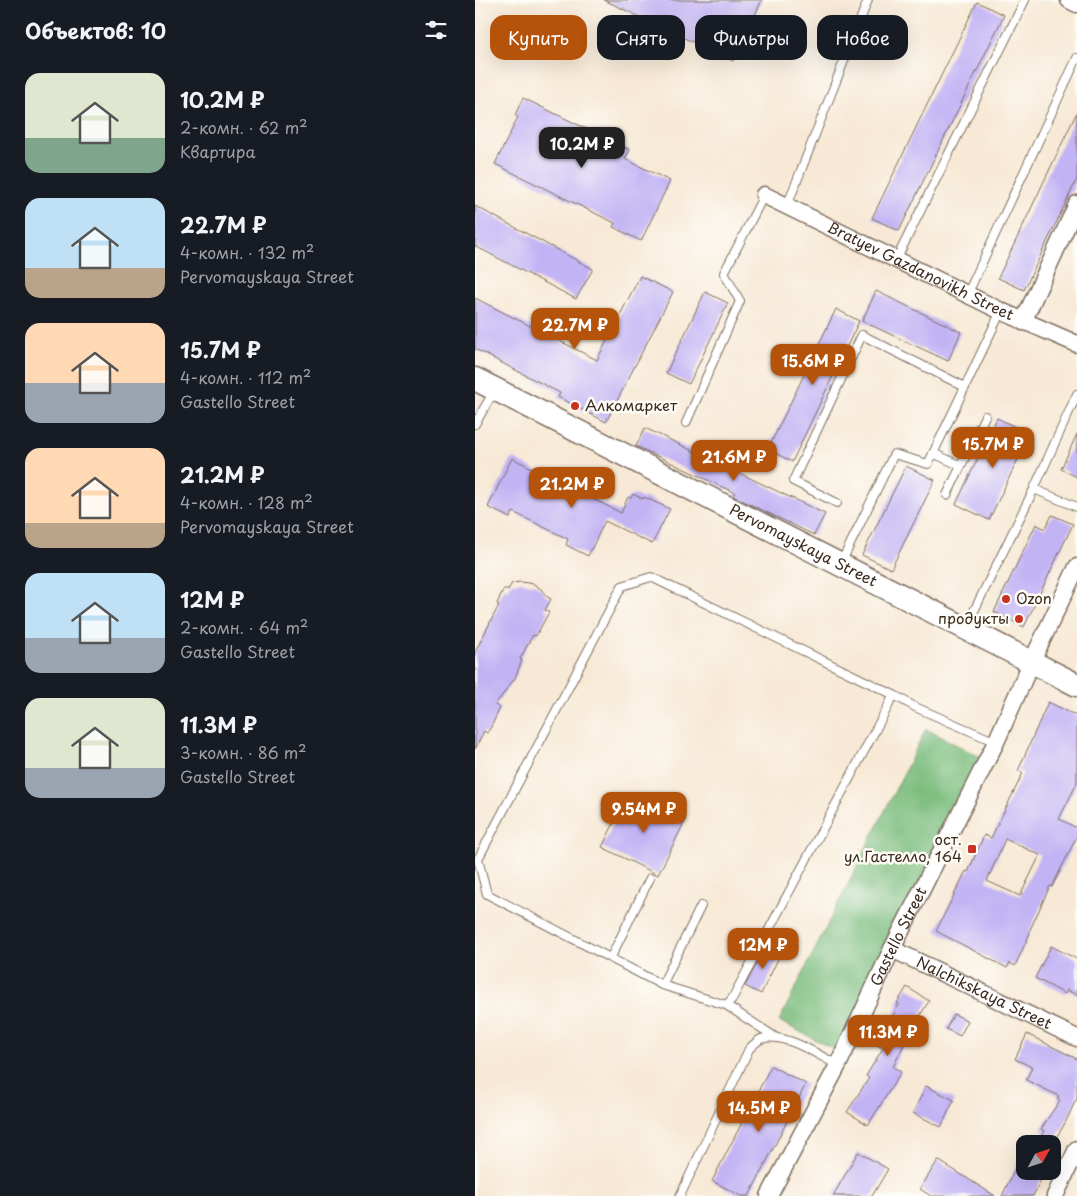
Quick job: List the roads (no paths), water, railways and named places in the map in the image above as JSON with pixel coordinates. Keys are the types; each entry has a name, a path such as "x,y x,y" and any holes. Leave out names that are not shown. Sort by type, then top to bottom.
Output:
{"street":[{"path":"1069,0 1077,4"},
{"name":"Bratyev Gazdanovikh Street","path":"763,195 1023,322 1077,344"},
{"path":"1023,322 1077,204"},
{"name":"Pervomayskaya Street","path":"485,384 1077,686"},
{"name":"Gastello Street","path":"769,1196 838,1065 892,949 996,742 1077,567"},
{"name":"Nalchikskaya Street","path":"892,949 1077,1038"},
{"path":"1055,1196 1077,1148"}],"lane":[{"path":"787,206 868,0"},
{"path":"896,260 1025,0"},
{"path":"967,295 1077,58"},
{"path":"685,423 740,301 724,273 763,195"},
{"path":"840,565 894,454 928,464 1001,311"},
{"path":"837,503 793,481 863,336 965,386"},
{"path":"475,424 485,384"},
{"path":"974,611 1077,394"},
{"path":"947,495 985,416"},
{"path":"933,453 961,466"},
{"path":"1033,490 1077,507"},
{"path":"838,1065 789,1041 775,1037 726,1005 662,985 487,894 478,859 622,586 651,577 915,707 996,742"},
{"path":"726,1005 731,999 894,695"},
{"path":"611,957 650,878"},
{"path":"662,985 701,906"},
{"path":"680,1196 749,1049 760,1040 775,1037"}],"place":[{"name":"Алкомаркет","path":"575,406"},
{"name":"Ozon","path":"1006,599"},
{"name":"продукты","path":"1019,619"},
{"name":"ост. ул.Гастелло, 164","path":"972,849"}]}
